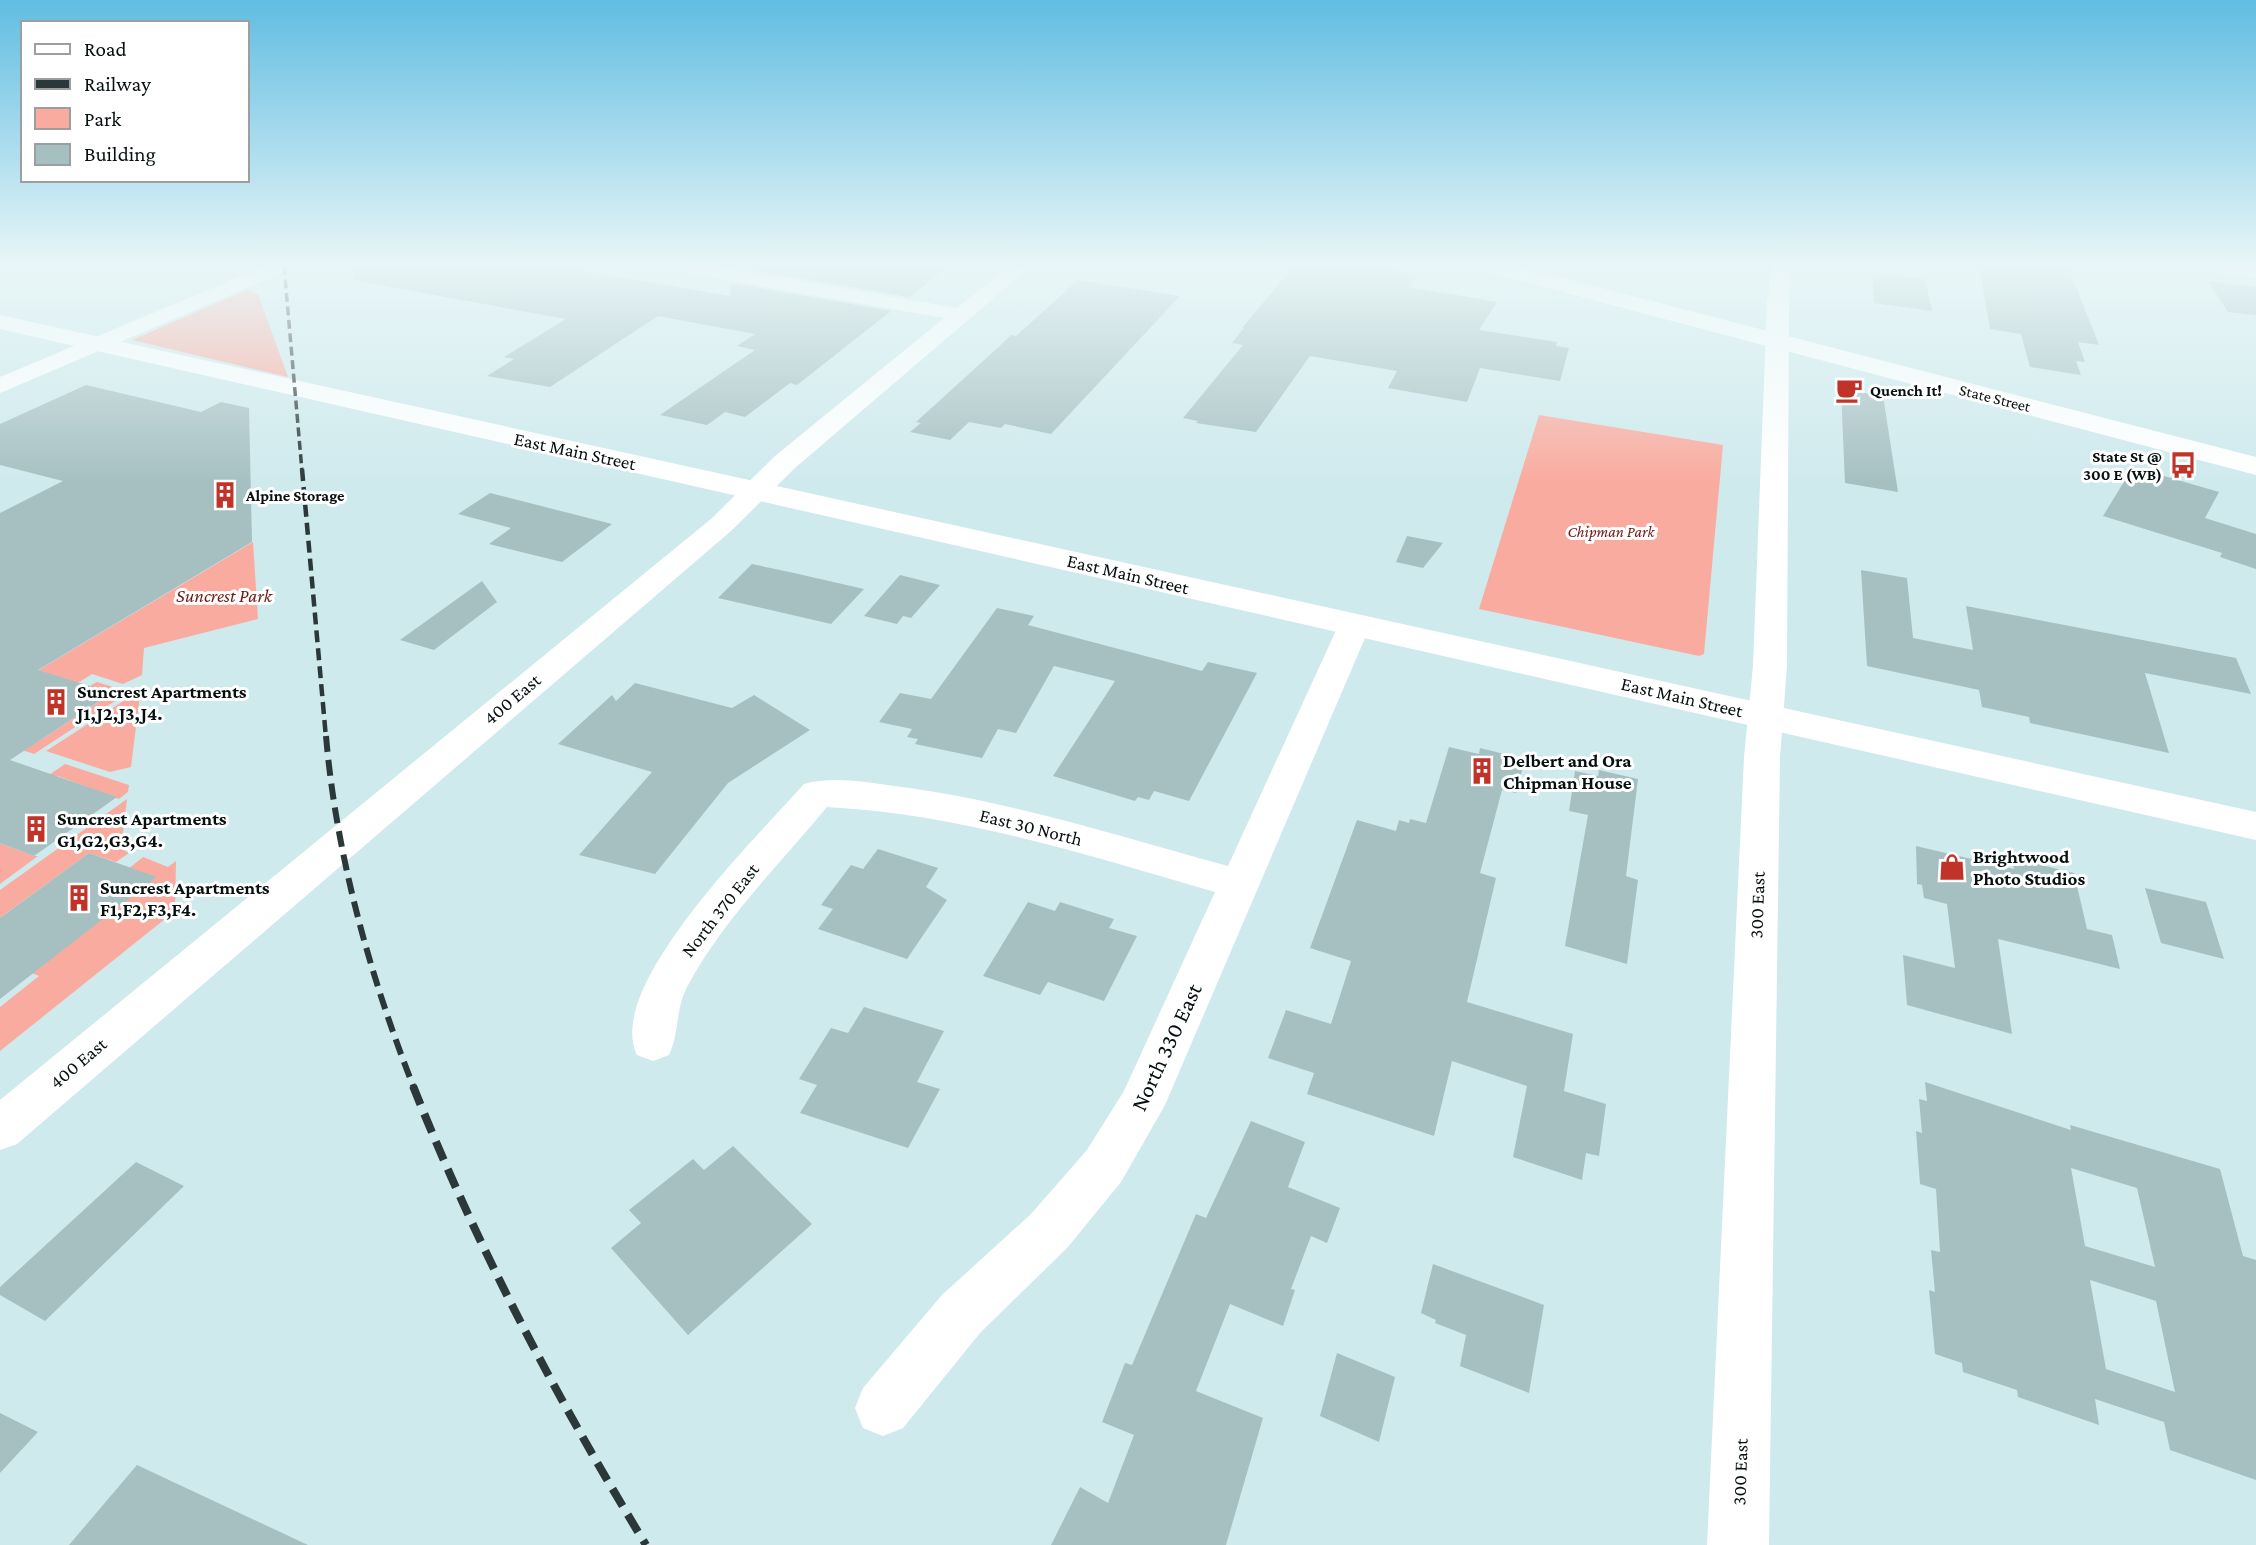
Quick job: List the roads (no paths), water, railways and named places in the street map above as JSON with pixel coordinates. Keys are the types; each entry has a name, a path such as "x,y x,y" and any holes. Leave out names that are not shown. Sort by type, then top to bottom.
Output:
{"main road":[{"name":"East Main Street","path":"74,338 2256,826"},
{"name":"State Street","path":"1763,338 2256,466"}],"street":[{"path":"0,386 109,338"},
{"name":"400 East","path":"0,1129 711,534 785,462 934,338"},
{"name":"300 East","path":"1738,1545 1766,716 1770,666 1778,338"},
{"name":"North 330 East","path":"883,1408 961,1314 1049,1231 1104,1166 1141,1105 1355,624"},
{"name":"East 30 North","path":"817,793 859,793 1030,824 1240,884"},
{"name":"North 370 East","path":"653,1042 663,990 693,940 817,793"}],"railway":[{"path":"290,338 302,471"},
{"path":"302,469 326,738"},
{"path":"326,736 338,825 357,915 383,1003 414,1088"},
{"path":"413,1086 491,1263 550,1377 646,1545"}],"place":[{"name":"Quench It!","path":"1849,390"},
{"name":"State St @ 300 E (WB)","path":"2183,465"},
{"name":"Alpine Storage","path":"225,495"},
{"name":"Suncrest Apartments J1,J2,J3,J4.","path":"56,702"},
{"name":"Delbert and Ora Chipman House","path":"1482,771"},
{"name":"Suncrest Apartments G1,G2,G3,G4.","path":"36,829"},
{"name":"Brightwood Photo Studios","path":"1952,867"},
{"name":"Suncrest Apartments F1,F2,F3,F4.","path":"79,898"}],"park label":[{"name":"Chipman Park","path":"1611,531"},
{"name":"Suncrest Park","path":"224,595"}]}
